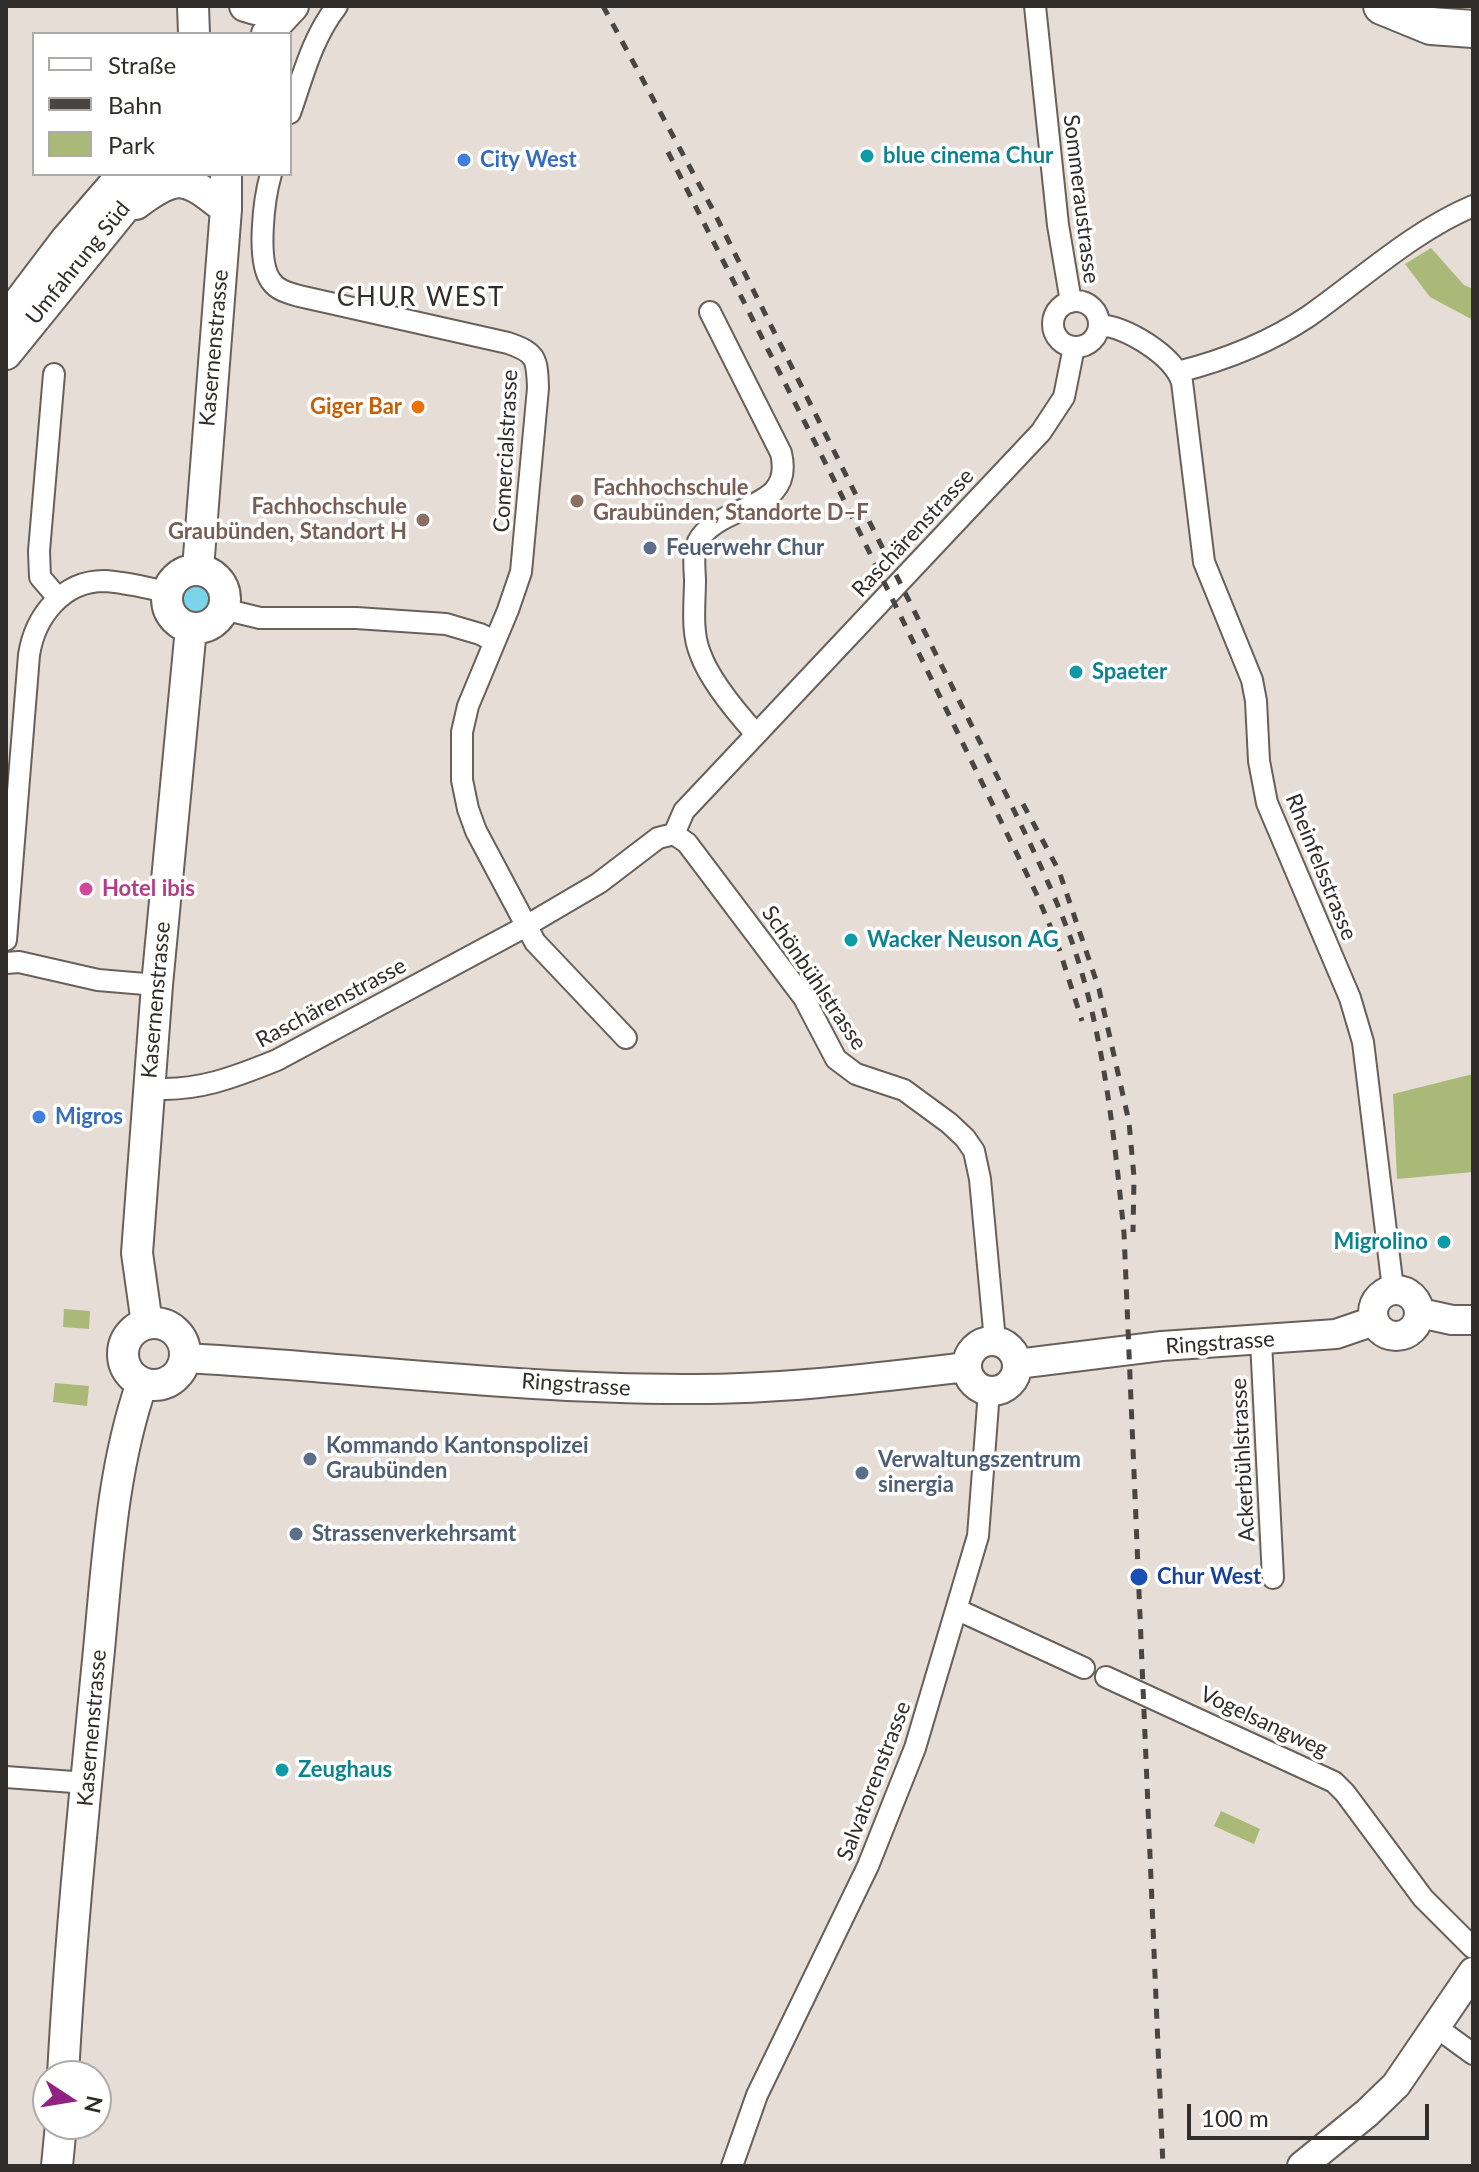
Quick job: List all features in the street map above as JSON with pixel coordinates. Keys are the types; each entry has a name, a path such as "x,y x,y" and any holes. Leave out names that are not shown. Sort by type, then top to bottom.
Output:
{"highway":[{"path":"1382,6 1431,26 1473,27"},
{"path":"1423,6 1473,27"}],"main road":[{"path":"193,6 194,32"},
{"path":"245,6 268,9 280,6"},
{"path":"269,32 293,6"},
{"name":"Umfahrung Süd","path":"6,319 65,241 121,176"},
{"name":"Umfahrung Süd","path":"6,354 150,176"},
{"name":"Kasernenstrasse","path":"198,569 226,176"},
{"path":"106,227 161,185 172,182 192,184 226,209"},
{"path":"198,569 220,581 226,600 211,624 191,628 175,619 170,611 168,592 176,578 198,569"},
{"name":"Kasernenstrasse","path":"147,1324 137,1253 148,1088 191,628"},
{"path":"1393,1289 1412,1295 1420,1313 1410,1332 1397,1336 1383,1332 1374,1321 1373,1307 1386,1291 1393,1289"},
{"path":"1420,1313 1452,1320 1473,1320"},
{"name":"Ringstrasse","path":"1017,1364 1162,1346 1336,1334 1374,1321"},
{"path":"155,1323 171,1329 182,1341 185,1358 177,1375 161,1385 142,1383 133,1377 123,1357 129,1336 147,1324 155,1323"},
{"path":"995,1341 1010,1348 1017,1364 1009,1383 989,1391 974,1383 967,1367 973,1350 983,1342 995,1341"},
{"name":"Ringstrasse","path":"185,1358 598,1387 685,1389 824,1382 967,1367"},
{"name":"Kasernenstrasse","path":"64,2060 113,1514 125,1441 142,1383"},
{"path":"1302,2166 1383,2098 1406,2072 1473,1972"},
{"path":"57,2166 59,2140"}],"street":[{"path":"292,107 314,44 337,6"},
{"name":"Sommeraustrasse","path":"1035,6 1058,225 1071,302"},
{"name":"Comercialstrasse","path":"271,176 262,248 269,280 286,293 508,343 528,351 534,357 538,388 524,556 511,602 468,706 462,732 462,780 468,809 476,831 526,925"},
{"path":"1099,325 1126,332 1163,356 1178,372 1218,361 1307,317 1428,230 1473,206"},
{"path":"1071,302 1088,304 1096,313 1099,325 1091,341 1074,347 1059,339 1053,323 1061,307 1071,302"},
{"path":"710,312 781,453 785,467 783,481 775,493 726,517 703,533 694,551 695,634 699,652 707,669 756,734"},
{"name":"Raschärenstrasse","path":"148,1088 177,1090 202,1086 257,1068 526,925 618,870 658,838 674,834 684,811 1041,432 1064,397 1074,347"},
{"name":"Rheinfelsstrasse","path":"1178,372 1182,382 1204,562 1252,680 1259,761 1267,803 1350,998 1363,1042 1393,1289"},
{"path":"54,374 40,577 58,598"},
{"path":"6,940 29,655 40,621 69,589 102,581 168,592"},
{"path":"223,609 260,618 356,618 446,624 494,641"},
{"name":"Schönbühlstrasse","path":"674,834 687,843 804,998 839,1063 856,1074 898,1087 912,1095 960,1132 970,1144 977,1158 980,1179 995,1341"},
{"path":"526,925 535,942 626,1038"},
{"path":"6,963 19,962 98,980 157,985"},
{"name":"Ackerbühlstrasse","path":"1261,1341 1273,1578"},
{"name":"Salvatorenstrasse","path":"732,2166 757,2095 841,1925 915,1748 958,1610 981,1515 989,1391"},
{"path":"958,1610 1084,1668"},
{"name":"Vogelsangweg","path":"1106,1677 1334,1782 1423,1898 1473,1948"},
{"path":"6,1777 87,1783"},
{"path":"1436,2027 1473,2054"}],"green space":[{"path":"1431,248 1464,285 1473,289 1473,320 1430,297 1405,264"},
{"path":"1473,1074 1473,1172 1397,1179 1393,1094"},
{"path":"64,1309 90,1311 89,1329 63,1327"},
{"path":"55,1383 89,1386 87,1406 53,1402"},
{"path":"1221,1811 1260,1829 1254,1844 1214,1826"}],"water":[{"path":"197,584 207,588 211,598 207,608 197,612 187,608 183,598 187,588"}],"railway":[{"path":"603,6 714,212 1018,818 1063,918 1092,1011 1112,1122 1124,1233 1163,2166"},
{"path":"668,152 837,486 1036,893 1057,942 1082,1021"},
{"path":"1023,804 1059,871 1099,989 1129,1122 1134,1177 1133,1232"}],"place":[{"name":"blue cinema Chur","path":"867,156"},
{"name":"City West","path":"464,160"},
{"name":"Giger Bar","path":"418,407"},
{"name":"Fachhochschule Graubünden, Standorte D–F","path":"577,501"},
{"name":"Fachhochschule Graubünden, Standort H","path":"423,520"},
{"name":"Feuerwehr Chur","path":"650,548"},
{"name":"Spaeter","path":"1076,672"},
{"name":"Hotel ibis","path":"86,889"},
{"name":"Wacker Neuson AG","path":"851,940"},
{"name":"Migros","path":"39,1117"},
{"name":"Migrolino","path":"1444,1242"},
{"name":"Kommando Kantonspolizei Graubünden","path":"310,1459"},
{"name":"Verwaltungszentrum sinergia","path":"862,1473"},
{"name":"Strassenverkehrsamt","path":"296,1534"},
{"name":"Chur West","path":"1139,1577"},
{"name":"Zeughaus","path":"282,1770"}],"district":[{"name":"CHUR WEST","path":"421,298"}]}
